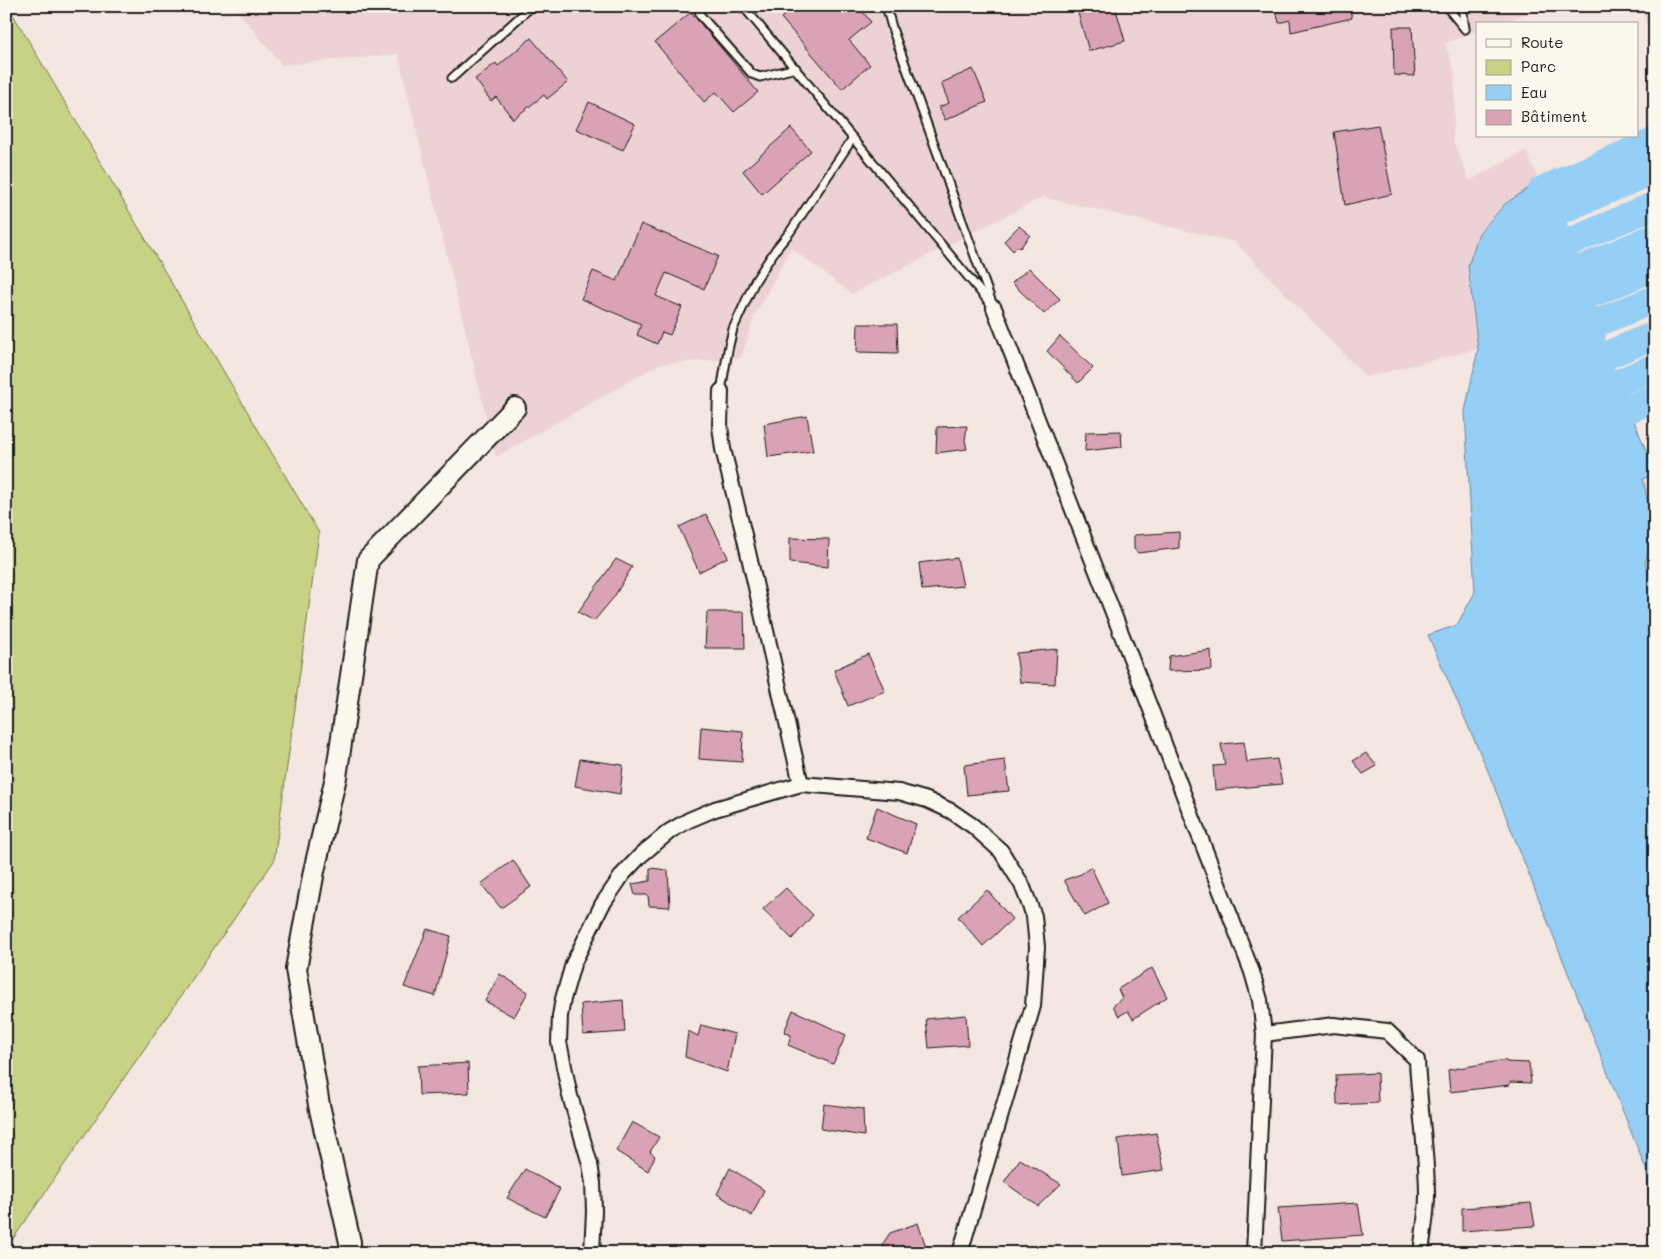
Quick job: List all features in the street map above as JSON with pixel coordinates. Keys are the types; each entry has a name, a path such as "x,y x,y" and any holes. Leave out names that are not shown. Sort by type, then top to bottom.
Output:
{"street":[{"path":"994,308 1252,972 1260,1000 1264,1034 1254,1253"},
{"path":"721,391 720,426 723,449 746,539 801,784"},
{"path":"350,1253 350,1242 319,1105 296,969 314,871 336,777 368,560 515,408"},
{"path":"592,1253 593,1183 590,1164 570,1096 559,1042 563,999 573,964 602,905 623,874 641,855 670,831 689,820 715,809 801,784 899,792 927,800 951,811 979,830 1002,851 1022,885 1034,916 1038,947 1033,1006 960,1253"},
{"path":"1264,1034 1334,1026 1387,1031 1417,1060 1427,1197 1421,1253"}],"lane":[{"path":"452,78 532,6"},
{"path":"699,6 700,15 752,74 760,77 796,68"},
{"path":"743,6 994,308"},
{"path":"886,6 896,40 994,308"},
{"path":"1446,6 1465,29 1462,6"},
{"path":"721,391 733,328 754,281 790,232 853,138"}],"shaded area":[{"path":"233,6 1547,6 1503,22 1476,22 1476,31 1445,43 1455,74 1453,140 1469,181 1526,150 1539,181 1505,204 1479,233 1468,267 1478,349 1366,377 1235,242 1043,197 852,294 791,248 754,317 741,358 660,364 496,457 398,54 282,65"},
{"path":"1640,6 1655,6 1655,44"},
{"path":"1655,474 1655,587 1645,563 1654,534 1643,478"}],"green space":[{"path":"6,6 8,6 319,533 274,861 6,1249"}],"water":[{"path":"1539,181 1594,324 1655,472 1655,474 1643,479 1654,534 1645,563 1655,587 1655,1253 1653,1253 1647,1172 1488,771 1428,635 1457,625 1475,592 1465,411 1478,349 1468,266 1479,233 1505,204"}],"building":[{"path":"795,6 858,6 871,22 849,40 870,65 842,89 781,18"},
{"path":"1076,6 1115,6 1125,41 1089,51"},
{"path":"1275,6 1349,6 1352,18 1291,32 1290,20 1279,23"},
{"path":"691,12 758,92 734,112 716,92 704,102 655,42"},
{"path":"1393,27 1412,27 1415,76 1394,75"},
{"path":"531,38 568,82 547,99 544,95 513,119 496,97 491,101 475,79 496,63 498,66"},
{"path":"973,69 987,102 945,120 939,107 949,103 941,83"},
{"path":"589,102 635,124 623,150 576,129"},
{"path":"1378,125 1392,194 1345,205 1334,132"},
{"path":"791,128 811,151 762,194 743,171"},
{"path":"641,224 718,256 704,289 666,273 656,296 682,307 670,335 662,332 657,344 637,335 641,324 581,299 593,271 617,281"},
{"path":"1019,226 1030,235 1020,248 1018,246 1013,251 1004,241"},
{"path":"1029,268 1060,299 1044,314 1012,283"},
{"path":"858,324 897,324 898,353 857,352"},
{"path":"1060,336 1093,368 1078,383 1047,351"},
{"path":"807,416 813,451 768,457 764,424"},
{"path":"967,426 965,440 967,449 936,453 937,427"},
{"path":"1121,431 1122,447 1085,451 1086,432"},
{"path":"706,514 728,557 699,572 679,527"},
{"path":"1179,532 1179,548 1138,553 1134,549 1134,535"},
{"path":"790,538 829,539 828,567 790,563"},
{"path":"957,558 963,586 922,590 919,563"},
{"path":"616,559 632,567 614,597 594,621 578,612"},
{"path":"707,612 744,612 745,648 705,648"},
{"path":"1057,649 1055,684 1020,682 1016,653"},
{"path":"1211,650 1212,670 1168,671 1169,656"},
{"path":"868,654 885,691 848,706 834,670"},
{"path":"701,727 743,731 742,762 699,759"},
{"path":"1244,742 1247,762 1277,759 1282,784 1215,790 1213,766 1225,765 1221,744"},
{"path":"1366,753 1377,766 1363,774 1353,761"},
{"path":"580,759 623,765 620,794 575,786"},
{"path":"1005,760 1009,791 967,795 964,765"},
{"path":"877,807 916,824 907,853 866,838"},
{"path":"513,860 531,887 501,908 481,884"},
{"path":"1091,867 1108,903 1085,916 1064,880 1081,874"},
{"path":"650,868 668,870 670,907 649,906 648,895 635,895 632,884 650,881"},
{"path":"786,888 813,915 792,939 763,909"},
{"path":"987,890 1012,919 983,946 958,917"},
{"path":"427,929 451,936 435,996 404,987"},
{"path":"1152,968 1167,997 1133,1019 1128,1011 1119,1016 1113,1006 1122,998 1118,989"},
{"path":"500,974 528,992 514,1017 485,1001"},
{"path":"623,1000 625,1032 583,1035 581,1004"},
{"path":"793,1010 846,1035 833,1064 788,1045 791,1035 784,1032"},
{"path":"966,1015 968,1045 929,1048 926,1019"},
{"path":"701,1025 735,1034 727,1072 685,1057 688,1031 698,1036"},
{"path":"1505,1060 1506,1062 1529,1063 1531,1083 1510,1082 1510,1085 1450,1092 1448,1070"},
{"path":"468,1063 469,1093 419,1095 418,1066"},
{"path":"1377,1073 1378,1103 1337,1105 1336,1075"},
{"path":"824,1104 863,1109 864,1136 821,1129"},
{"path":"632,1122 659,1137 650,1152 655,1156 648,1171 616,1151"},
{"path":"1156,1133 1164,1170 1122,1176 1118,1139"},
{"path":"1020,1159 1061,1184 1038,1206 1004,1182"},
{"path":"730,1168 764,1190 752,1216 717,1194"},
{"path":"525,1169 560,1189 545,1217 507,1198"},
{"path":"1358,1203 1363,1235 1282,1241 1278,1208"},
{"path":"1531,1203 1535,1226 1462,1231 1462,1208"},
{"path":"918,1223 928,1253 886,1253 882,1245 890,1233"}],"waterway":[{"path":"1549,226 1542,190 1655,141"},
{"path":"1555,238 1552,214 1655,170"},
{"path":"1566,272 1563,245 1655,205"},
{"path":"1575,308 1574,272 1655,237"},
{"path":"1582,323 1583,297 1655,267"},
{"path":"1587,354 1594,324 1655,299"},
{"path":"1584,385 1607,355 1655,335"},
{"path":"1582,391 1618,383 1655,367"},
{"path":"1594,398 1629,409 1655,398"}]}
